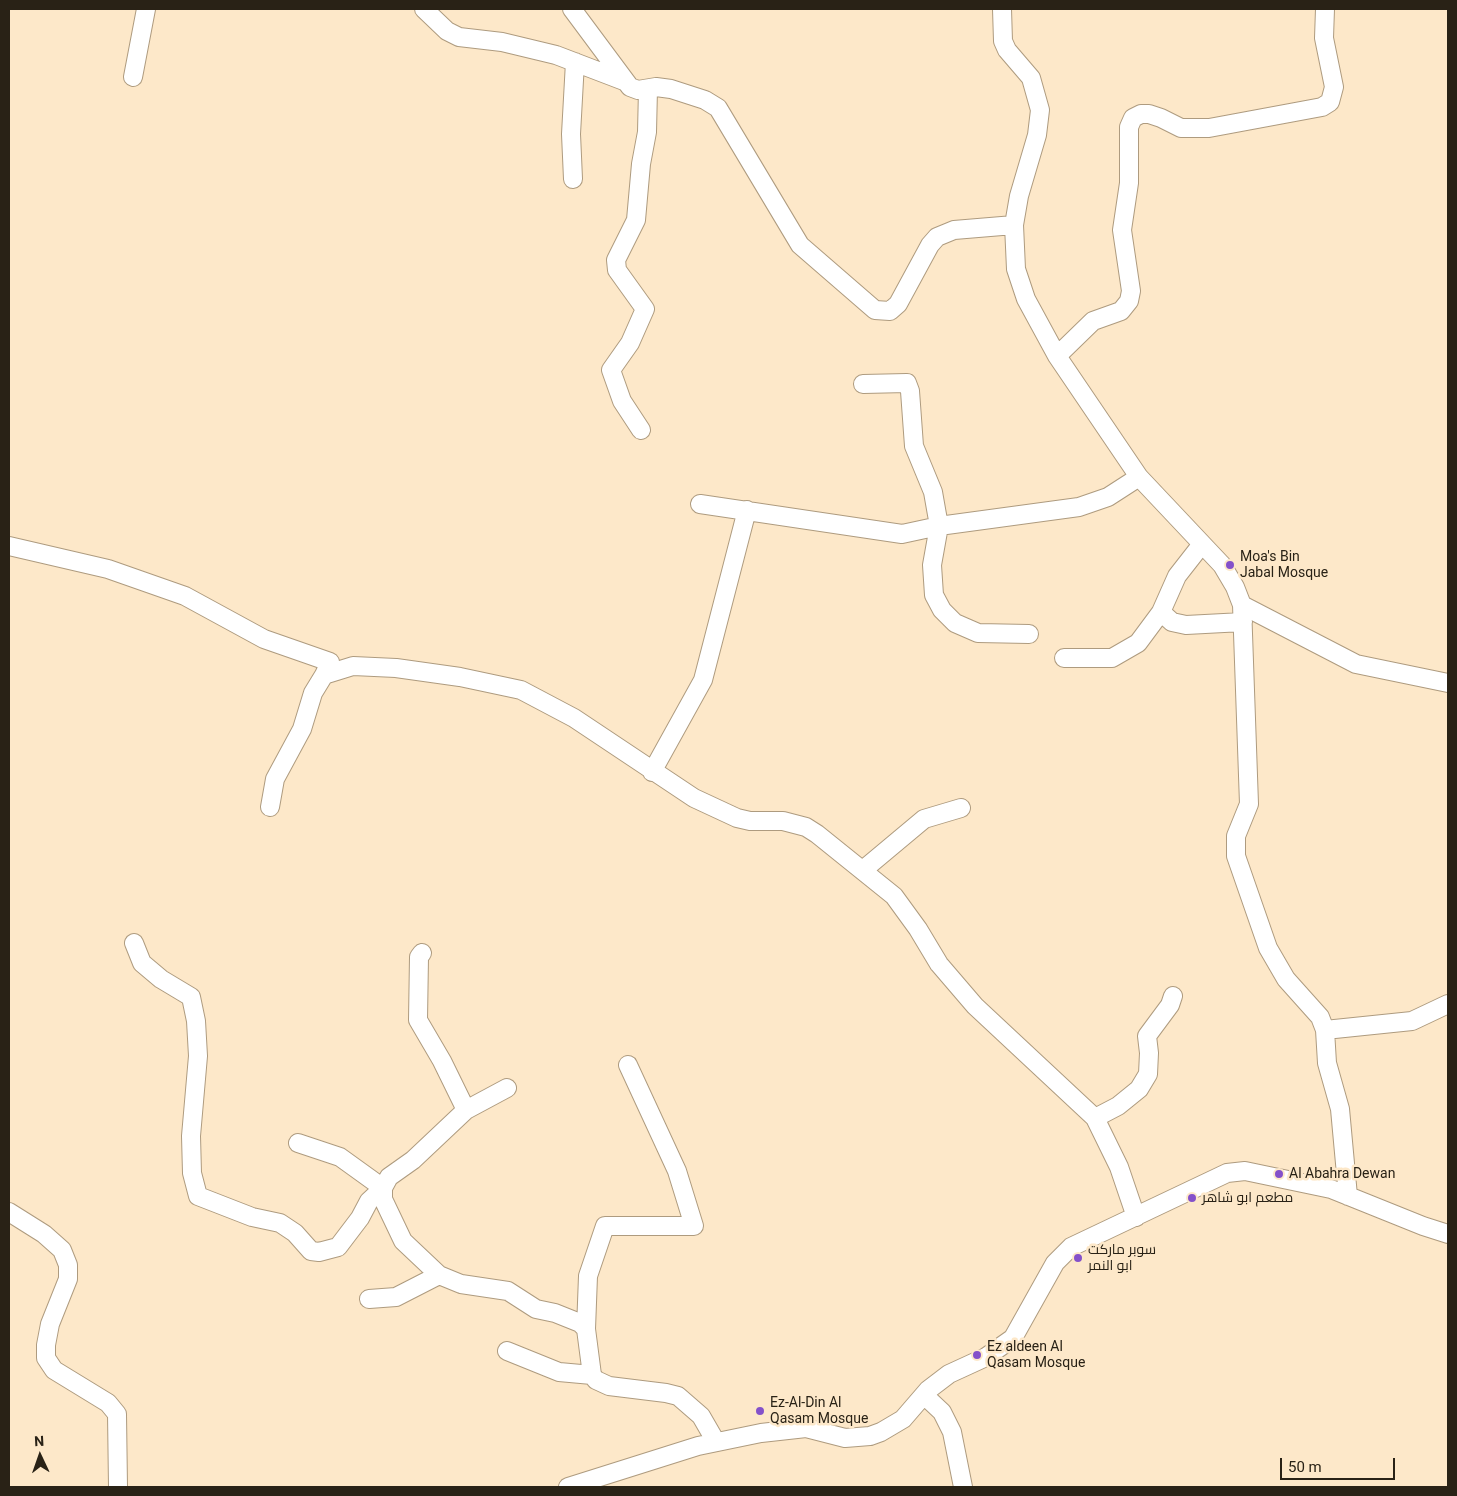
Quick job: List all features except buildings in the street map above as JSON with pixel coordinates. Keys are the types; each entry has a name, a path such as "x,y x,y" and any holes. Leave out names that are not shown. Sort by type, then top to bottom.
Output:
{"street":[{"path":"133,76 146,9"},
{"path":"424,9 447,31 459,37 511,44 575,62 624,81 638,90 656,87 671,89 705,100 718,108 800,245 875,310 890,311 898,304 930,245 937,237 954,230 1014,225"},
{"path":"572,9 624,81"},
{"path":"1002,9 1003,41 1007,50 1031,78 1040,110 1036,135 1019,196 1014,225 1014,253 1020,284 1033,314 1057,356 1139,477 1202,544 1229,576 1242,605 1249,804 1247,814 1236,836 1236,856 1272,956 1297,994 1320,1017 1325,1030 1327,1063 1340,1109 1348,1196"},
{"path":"1057,356 1093,321 1121,311 1129,301 1131,290 1122,230 1128,182 1129,127 1133,118 1141,114 1149,114 1181,128 1209,128 1322,107 1330,102 1334,87 1324,38 1325,9"},
{"path":"573,179 571,134 575,62"},
{"path":"640,430 622,401 611,370 630,343 645,309 617,270 616,260 633,229 638,209 641,164 647,132 648,89"},
{"path":"862,384 907,383 914,446 933,492 939,526 932,565 934,595 942,610 955,623 978,633 1028,634"},
{"path":"700,504 902,534 939,526 1079,507 1108,497 1139,477"},
{"path":"652,772 702,680 747,510"},
{"path":"1064,658 1112,658 1138,643 1161,612 1177,576 1202,544"},
{"path":"9,546 108,570 185,596 264,639 293,651 330,662 313,693 302,729 275,779 270,807"},
{"path":"1242,605 1356,664 1448,683"},
{"path":"1161,612 1172,622 1186,625 1244,622"},
{"path":"324,675 343,664"},
{"path":"324,675 353,666 396,668 460,677 521,690 574,718 652,772 694,798 737,818 750,821 783,821 806,827 894,896 918,929 939,964 975,1006 1095,1118 1119,1168 1136,1217"},
{"path":"863,870 924,819 961,808"},
{"path":"134,943 142,963 162,979 191,997 196,1021 198,1056 191,1136 192,1173 198,1196 252,1217 280,1223 295,1233 311,1251 319,1252 338,1247 370,1201 383,1188 389,1177 413,1160 466,1110 507,1088"},
{"path":"422,953 419,957 418,1020 442,1061 466,1110"},
{"path":"1095,1118 1118,1106 1139,1089 1148,1074 1149,1053 1147,1036 1170,1005 1173,996"},
{"path":"1325,1030 1412,1021 1448,1004"},
{"path":"592,1375 586,1330 588,1276 605,1226 694,1226 677,1171 628,1065"},
{"path":"298,1143 340,1157 383,1188 384,1199 403,1241 439,1275 461,1284 508,1291 530,1306 580,1323 586,1330"},
{"path":"568,1487 716,1442 806,1428 845,1438 870,1436 898,1423 913,1410 928,1390 949,1374 986,1357 1013,1338 1062,1254 1071,1247 1236,1171 1331,1189 1423,1226 1448,1234"},
{"path":"9,1212 44,1234 62,1250 68,1265 68,1279 50,1324 46,1345 46,1358 54,1370 108,1404 117,1414 118,1487"},
{"path":"369,1298 396,1297 439,1275"},
{"path":"507,1351 558,1372 592,1375 602,1384 609,1386 678,1396 701,1416 716,1442"},
{"path":"925,1396 942,1412 952,1432 963,1487"}],"place":[{"name":"Moa's Bin Jabal Mosque","path":"1230,565"},
{"name":"Al Abahra Dewan","path":"1279,1174"},
{"name":"مطعم ابو شاهر","path":"1192,1198"},
{"name":"سوبر ماركت ابو النمر","path":"1078,1258"},
{"name":"Ez aldeen Al Qasam Mosque","path":"977,1355"},
{"name":"Ez-Al-Din Al Qasam Mosque","path":"760,1411"}]}
